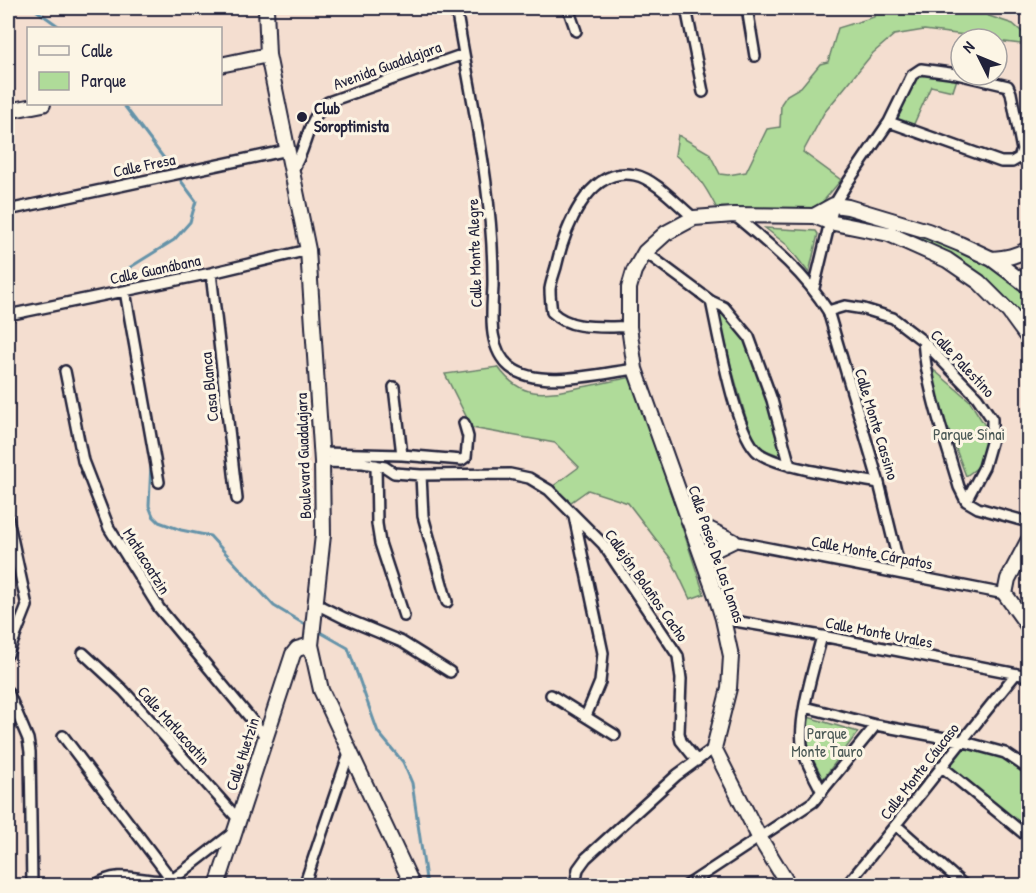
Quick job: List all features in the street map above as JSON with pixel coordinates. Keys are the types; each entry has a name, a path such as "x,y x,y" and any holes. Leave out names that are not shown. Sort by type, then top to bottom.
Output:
{"street":[{"name":"Boulevard Guadalajara","path":"266,8 268,55 308,250 322,457 323,535 312,640 321,690 413,885"},
{"name":"Calle Monte Alegre","path":"456,8 491,222 491,321 497,351 510,368 528,377 554,379 635,369"},
{"path":"568,8 576,31"},
{"path":"686,8 703,92"},
{"path":"747,8 755,56"},
{"name":"Avenida Guadalajara","path":"292,171 301,156 312,119 328,102 464,54"},
{"path":"222,65 268,55"},
{"path":"814,288 834,205 889,122 912,75 916,72 921,69 974,77 1008,86 1022,150 1019,158 1012,162 1001,162 889,122"},
{"path":"8,111 38,105"},
{"name":"Calle Fresa","path":"8,210 288,150"},
{"path":"629,327 572,324 561,321 552,312 550,289 562,241 579,204 597,185 615,176 634,175 649,181 694,218"},
{"path":"814,216 834,205 848,207 928,231 992,259 1029,286"},
{"path":"790,466 772,400 749,337 724,307 711,301 645,252 666,233 694,218 734,215 814,216 829,222 889,234 947,261 980,282 995,296 1029,338"},
{"name":"Calle Monte Cassino","path":"734,215 776,250 814,288 828,311 879,483 901,573"},
{"path":"992,259 1007,258 1029,249"},
{"name":"Calle Guanábana","path":"8,315 211,273 308,250"},
{"name":"Calle Paseo De Las Lomas","path":"645,252 634,271 629,288 629,327 635,369 702,555 723,619 731,656 729,688 714,748"},
{"name":"Casa Blanca","path":"211,273 237,499"},
{"path":"125,291 159,482"},
{"path":"711,301 733,398 752,448 761,456 790,466 879,483"},
{"name":"Calle Palestino","path":"828,311 845,306 892,318 923,341 977,397 992,419 993,439 984,467 966,501"},
{"path":"923,341 931,387 959,487 966,501 978,508 1029,522"},
{"name":"Matlacoatzin","path":"65,371 83,461 108,528 159,608 265,736"},
{"path":"394,387 402,455"},
{"path":"322,457 402,455 462,460 466,457 468,437 464,423"},
{"name":"Callejón Bolaños Cacho","path":"322,457 376,465 394,473 510,474 530,478 549,490 603,544 678,656 681,679 679,734 681,741 697,761"},
{"path":"376,465 377,524 380,543 404,616"},
{"path":"421,475 423,516 447,602"},
{"path":"574,516 603,653 600,682 586,716"},
{"path":"8,519 27,606 8,654"},
{"path":"688,519 734,541"},
{"path":"702,555 734,541"},
{"name":"Calle Monte Cárpatos","path":"734,541 1005,594"},
{"path":"1029,541 1008,579 1005,594 1029,626"},
{"path":"314,609 344,618 402,642 450,672"},
{"name":"Calle Monte Urales","path":"723,619 1029,676"},
{"path":"822,636 804,707 802,748 822,792"},
{"name":"Calle Huetzin","path":"217,885 293,654 312,640"},
{"name":"Calle Matlacoatin","path":"83,653 124,691 237,826"},
{"name":"Calle Monte Cáucaso","path":"846,885 1015,675"},
{"path":"8,692 12,715 28,739 30,752 33,885"},
{"path":"551,695 615,735"},
{"path":"804,707 876,725 961,741 1005,753 1029,771"},
{"path":"686,885 805,808 822,792 876,725"},
{"path":"63,735 172,880"},
{"path":"575,885 578,869 586,858 676,776 714,748 759,837 789,885"},
{"path":"303,885 350,750"},
{"path":"941,766 1029,837"},
{"path":"896,825 953,882 965,885"},
{"path":"94,885 122,875 163,882 172,880 237,826"},
{"path":"701,875 704,885"}],"green space":[{"path":"875,8 976,8 989,16 1013,24 1028,37 1028,45 1009,43 1009,27 949,27 949,33 924,30 894,35 873,53 824,113 803,152 841,180 821,204 807,210 716,207 698,178 675,155 678,135 709,153 720,174 746,172 767,129 780,127 781,104 787,95 801,87 820,64 828,62 838,28 874,17"},
{"path":"927,72 949,75 949,87 954,87 953,91 931,86 913,126 894,118 912,77"},
{"path":"843,212 919,234 980,258 1023,287 1028,299 1028,328 989,284 962,263 915,242 851,220 843,215"},
{"path":"765,228 816,231 818,234 809,273 787,245"},
{"path":"722,312 744,338 768,401 782,449 778,455 758,447 751,435 731,366 719,315"},
{"name":"Parque Sinai","path":"929,366 969,400 984,424 989,439 982,464 966,476 945,420"},
{"path":"498,367 516,385 526,390 546,393 633,377 704,594 690,599 671,559 628,503 588,490 571,502 552,487 579,467 555,443 472,428 445,374"},
{"name":"Parque Monte Tauro","path":"808,717 858,732 823,779 807,748"},
{"path":"961,745 982,748 998,754 1012,762 1028,776 1028,834 946,763"}],"waterway":[{"path":"33,8 60,27"},
{"path":"124,105 172,169"},
{"path":"123,285 129,268 174,240 190,222 196,201 181,181"},
{"path":"151,463 149,506 153,516 159,522 181,530 210,536 274,606 309,627"},
{"path":"318,631 348,648 378,732 403,762 412,783 427,886"}],"place":[{"name":"Club Soroptimista","path":"302,117"}]}
